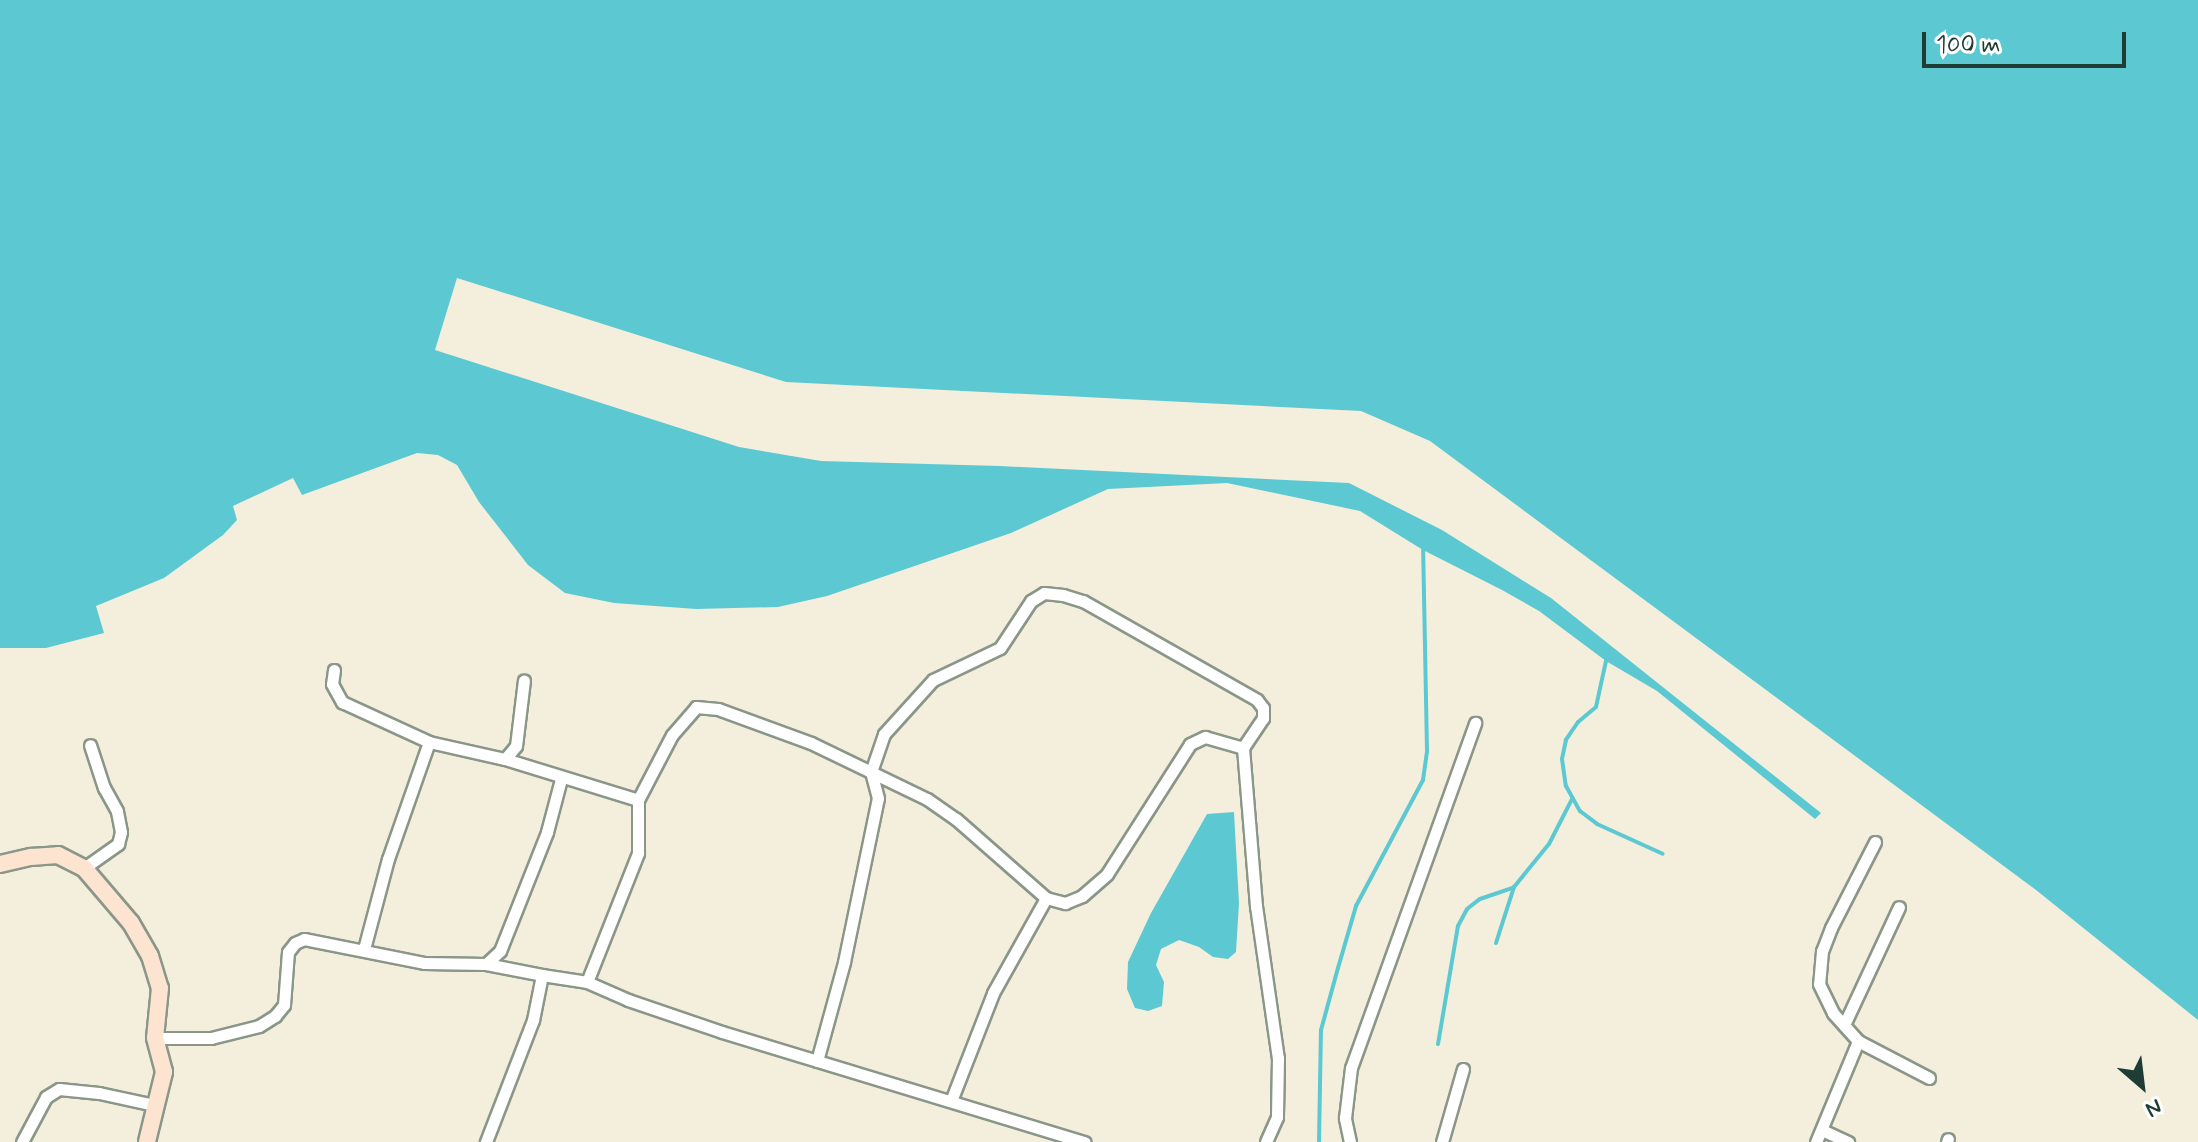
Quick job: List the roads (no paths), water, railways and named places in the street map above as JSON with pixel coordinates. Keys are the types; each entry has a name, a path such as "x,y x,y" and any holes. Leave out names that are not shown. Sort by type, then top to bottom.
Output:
{"street":[{"path":"817,1061 844,962 878,798 871,772 884,734 933,680 1000,648 1031,601 1044,593 1083,601 1257,700 1263,718 1243,748 1256,906 1278,1058 1277,1117 1266,1142"},
{"path":"334,670 332,684 342,702 429,742 505,759 561,779 638,800"},
{"path":"505,759 516,746 524,680"},
{"path":"587,982 638,853 638,800 672,735 688,714 703,706 811,743 927,799 956,819 1046,898 1065,903 1082,896 1107,874 1190,744 1205,737 1243,748"},
{"path":"1350,1142 1345,1118 1351,1068 1475,723"},
{"path":"364,949 388,859 429,742"},
{"path":"84,868 118,844 121,832 117,811 104,788 90,745"},
{"path":"486,964 500,951 547,832 561,779"},
{"path":"1875,842 1822,951 1819,984 1826,1002 1858,1041 1929,1078"},
{"path":"0,864 58,855 84,868 131,923 150,956 160,988 155,1038 164,1072 147,1142"},
{"path":"951,1101 993,993 1046,898"},
{"path":"1844,1025 1899,907"},
{"path":"155,1038 211,1038 259,1026 275,1016 284,1005 288,952 295,943 304,939 424,963 486,964 587,982 683,1019 1085,1142"},
{"path":"486,1142 533,1020 542,975"},
{"path":"1816,1142 1858,1041"},
{"path":"1442,1142 1463,1069"},
{"path":"22,1142 46,1097 59,1089 99,1093 154,1105"},
{"path":"1822,1130 1848,1142"}],"water":[{"path":"0,0 2198,0 2198,1020 2036,890 1430,441 1361,411 786,382 457,278 435,350 739,447 821,461 1000,466 1349,483 1442,530 1551,598 1821,813 1815,819 1657,691 1606,661 1539,611 1423,550 1360,511 1227,483 1108,489 1011,533 827,596 778,607 696,609 614,603 565,593 528,565 479,502 457,465 438,455 417,453 302,495 293,478 233,506 237,520 223,535 164,578 96,606 104,633 46,648 0,648"},
{"path":"1234,812 1239,903 1236,952 1228,959 1213,957 1199,947 1179,940 1161,949 1156,965 1164,982 1162,1006 1148,1011 1135,1008 1127,989 1128,962 1151,913 1207,814"}],"waterway":[{"path":"1319,1142 1321,1030 1338,968 1356,906 1423,780 1427,751 1423,550"},
{"path":"1606,661 1596,707 1578,722 1566,740 1562,759 1566,786 1580,811 1597,824 1663,854"},
{"path":"1496,943 1514,887 1549,844 1572,799"},
{"path":"1438,1044 1458,926 1467,909 1480,899 1514,887"}]}
